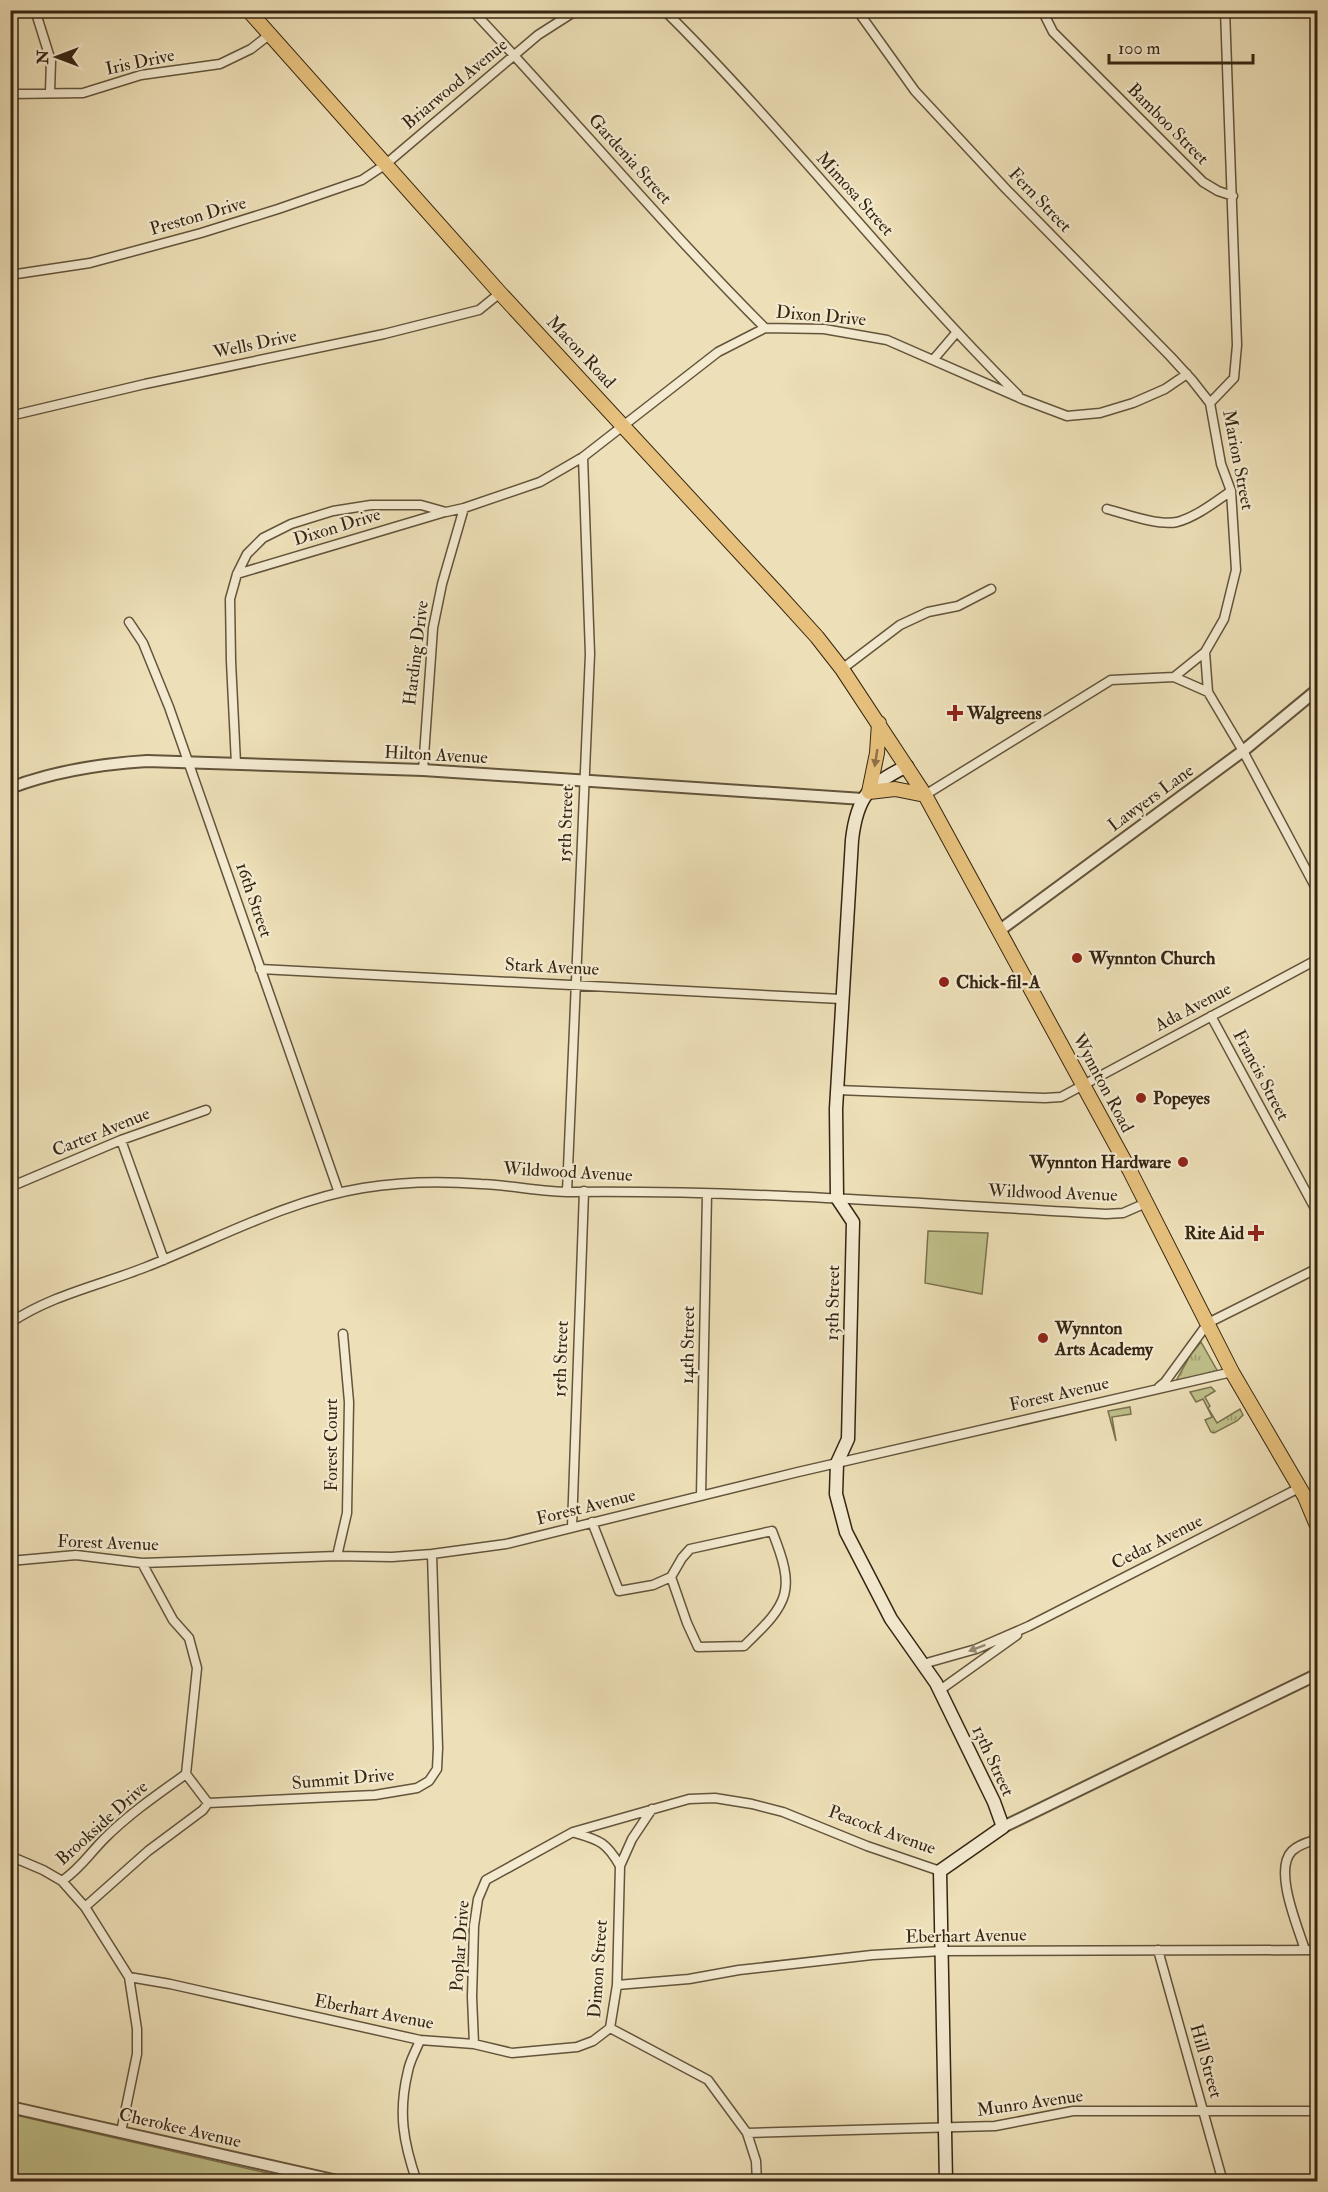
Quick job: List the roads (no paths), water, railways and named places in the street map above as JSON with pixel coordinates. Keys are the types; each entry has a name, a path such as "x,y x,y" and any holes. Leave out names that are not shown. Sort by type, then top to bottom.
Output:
{"main road":[{"name":"Macon Road","path":"248,10 500,292 802,620 842,669 879,723"},
{"name":"Wynnton Road","path":"879,723 925,795 1000,930 1146,1203 1232,1372 1307,1494 1317,1528"},
{"path":"837,1198 837,1090 853,832 877,753 879,723"},
{"path":"866,795 875,784 907,766"},
{"path":"866,795 895,789 925,795"},
{"name":"13th Street","path":"837,1198 853,1222 848,1439 837,1463 836,1494 846,1532 891,1619 940,1690 994,1802 1003,1827"},
{"name":"Peacock Avenue","path":"940,1871 1003,1827"},
{"path":"940,1871 946,2181"}],"street":[{"path":"34,10 51,61 50,92"},
{"name":"Gardenia Street","path":"472,10 515,55 608,162 765,328"},
{"name":"Briarwood Avenue","path":"386,164 538,35 577,10"},
{"name":"Mimosa Street","path":"664,10 765,118 956,333 1022,399"},
{"name":"Fern Street","path":"858,10 915,91 1005,189 1187,374 1210,404"},
{"name":"Bamboo Street","path":"1042,10 1053,32 1203,182 1218,191 1233,196"},
{"name":"Marion Street","path":"1205,652 1224,619 1236,570 1231,491 1221,464 1210,404 1234,378 1238,345 1225,10"},
{"name":"Iris Drive","path":"10,94 83,93 141,75 220,64 251,49 269,35"},
{"name":"Preston Drive","path":"10,275 90,263 201,233 362,180 386,164"},
{"name":"Wells Drive","path":"10,416 145,384 384,334 479,310 500,292"},
{"name":"Dixon Drive","path":"237,574 464,508 540,482 584,457 717,352 765,328 792,327 851,332 887,340 1022,399 1067,416 1100,413 1133,403 1165,388 1187,374"},
{"path":"933,360 956,333"},
{"name":"15th Street","path":"567,1192 590,654 584,457"},
{"path":"1107,509 1151,520 1176,522 1193,515 1231,491"},
{"name":"Dixon Drive","path":"236,764 230,599 237,574 247,554 263,538 291,524 333,511 371,506 421,505 446,512"},
{"name":"Harding Drive","path":"423,770 433,628 442,584 464,508"},
{"path":"842,669 900,624 927,612 958,606 974,600 991,589"},
{"name":"16th Street","path":"129,622 143,643 189,762 339,1193"},
{"path":"1174,677 1205,652"},
{"path":"1205,652 1208,692 1243,751 1317,892"},
{"path":"925,795 1111,680 1174,677 1208,692"},
{"name":"Lawyers Lane","path":"1000,930 1243,751 1317,689"},
{"name":"Hilton Avenue","path":"10,788 51,774 147,761 423,770 866,795"},
{"name":"Ada Avenue","path":"1083,1085 1317,959"},
{"name":"Stark Avenue","path":"260,969 842,999"},
{"name":"Francis Street","path":"1211,1016 1317,1214"},
{"path":"837,1090 1045,1098 1061,1097 1083,1085"},
{"name":"Carter Avenue","path":"10,1187 121,1140 206,1110"},
{"path":"121,1140 164,1260"},
{"name":"Wildwood Avenue","path":"10,1323 66,1295 164,1260 234,1229 339,1193 389,1185 478,1183 567,1192 837,1198 1106,1214 1123,1213 1146,1203"},
{"name":"15th Street","path":"572,1527 584,1191"},
{"name":"14th Street","path":"701,1496 707,1194"},
{"path":"1158,1388 1165,1382 1208,1323 1317,1268"},
{"name":"Forest Court","path":"337,1556 347,1514 349,1402 343,1334"},
{"name":"Forest Avenue","path":"10,1561 76,1555 142,1563 337,1556 392,1557 506,1544 837,1463 1232,1372"},
{"name":"Cedar Avenue","path":"1029,1626 1307,1494"},
{"path":"592,1522 619,1591 653,1585 671,1577 690,1549 772,1531 784,1560 787,1586 783,1603 744,1646 698,1647 671,1577"},
{"name":"Summit Drive","path":"208,1803 375,1795 417,1788 429,1781 437,1769 438,1748 432,1554"},
{"path":"85,1907 148,1851 203,1810 208,1803 186,1774 197,1668 189,1638 173,1620 142,1563"},
{"path":"923,1664 976,1649 1029,1626"},
{"path":"940,1690 1029,1626"},
{"name":"Peacock Avenue","path":"1003,1827 1317,1674"},
{"name":"Brookside Drive","path":"62,1881 77,1870 104,1839 125,1820 186,1774"},
{"name":"Peacock Avenue","path":"510,1865 573,1832 690,1799 715,1798 783,1812 867,1846 940,1871"},
{"name":"Dimon Street","path":"652,1809 632,1839 620,1866 617,1984 610,2028 708,2080 747,2133 756,2161 757,2181"},
{"path":"573,1832 595,1838 609,1847 620,1866"},
{"path":"1305,1950 1284,1876 1286,1862 1294,1850 1302,1844 1317,1839"},
{"path":"10,1856 62,1881 85,1907 129,1977 137,2029 137,2054 121,2132"},
{"name":"Poplar Drive","path":"474,2044 472,1997 474,1926 478,1899 486,1880 510,1865"},
{"name":"Hill Street","path":"1158,1950 1223,2181"},
{"name":"Eberhart Avenue","path":"617,1984 689,1979 739,1970 872,1955 942,1951 1317,1950"},
{"name":"Eberhart Avenue","path":"129,1977 170,1984 420,2040 474,2044 512,2053 577,2047 593,2041 610,2028"},
{"path":"417,2181 401,2121 408,2069 420,2040"},
{"name":"Cherokee Avenue","path":"10,2106 342,2181"},
{"name":"Munro Avenue","path":"747,2133 995,2126 1073,2110 1317,2111"}],"place":[{"name":"Walgreens","path":"955,713"},
{"name":"Wynnton Church","path":"1077,958"},
{"name":"Chick-fil-A","path":"944,982"},
{"name":"Popeyes","path":"1141,1098"},
{"name":"Wynnton Hardware","path":"1183,1162"},
{"name":"Rite Aid","path":"1256,1233"},
{"name":"Wynnton Arts Academy","path":"1043,1338"}]}
